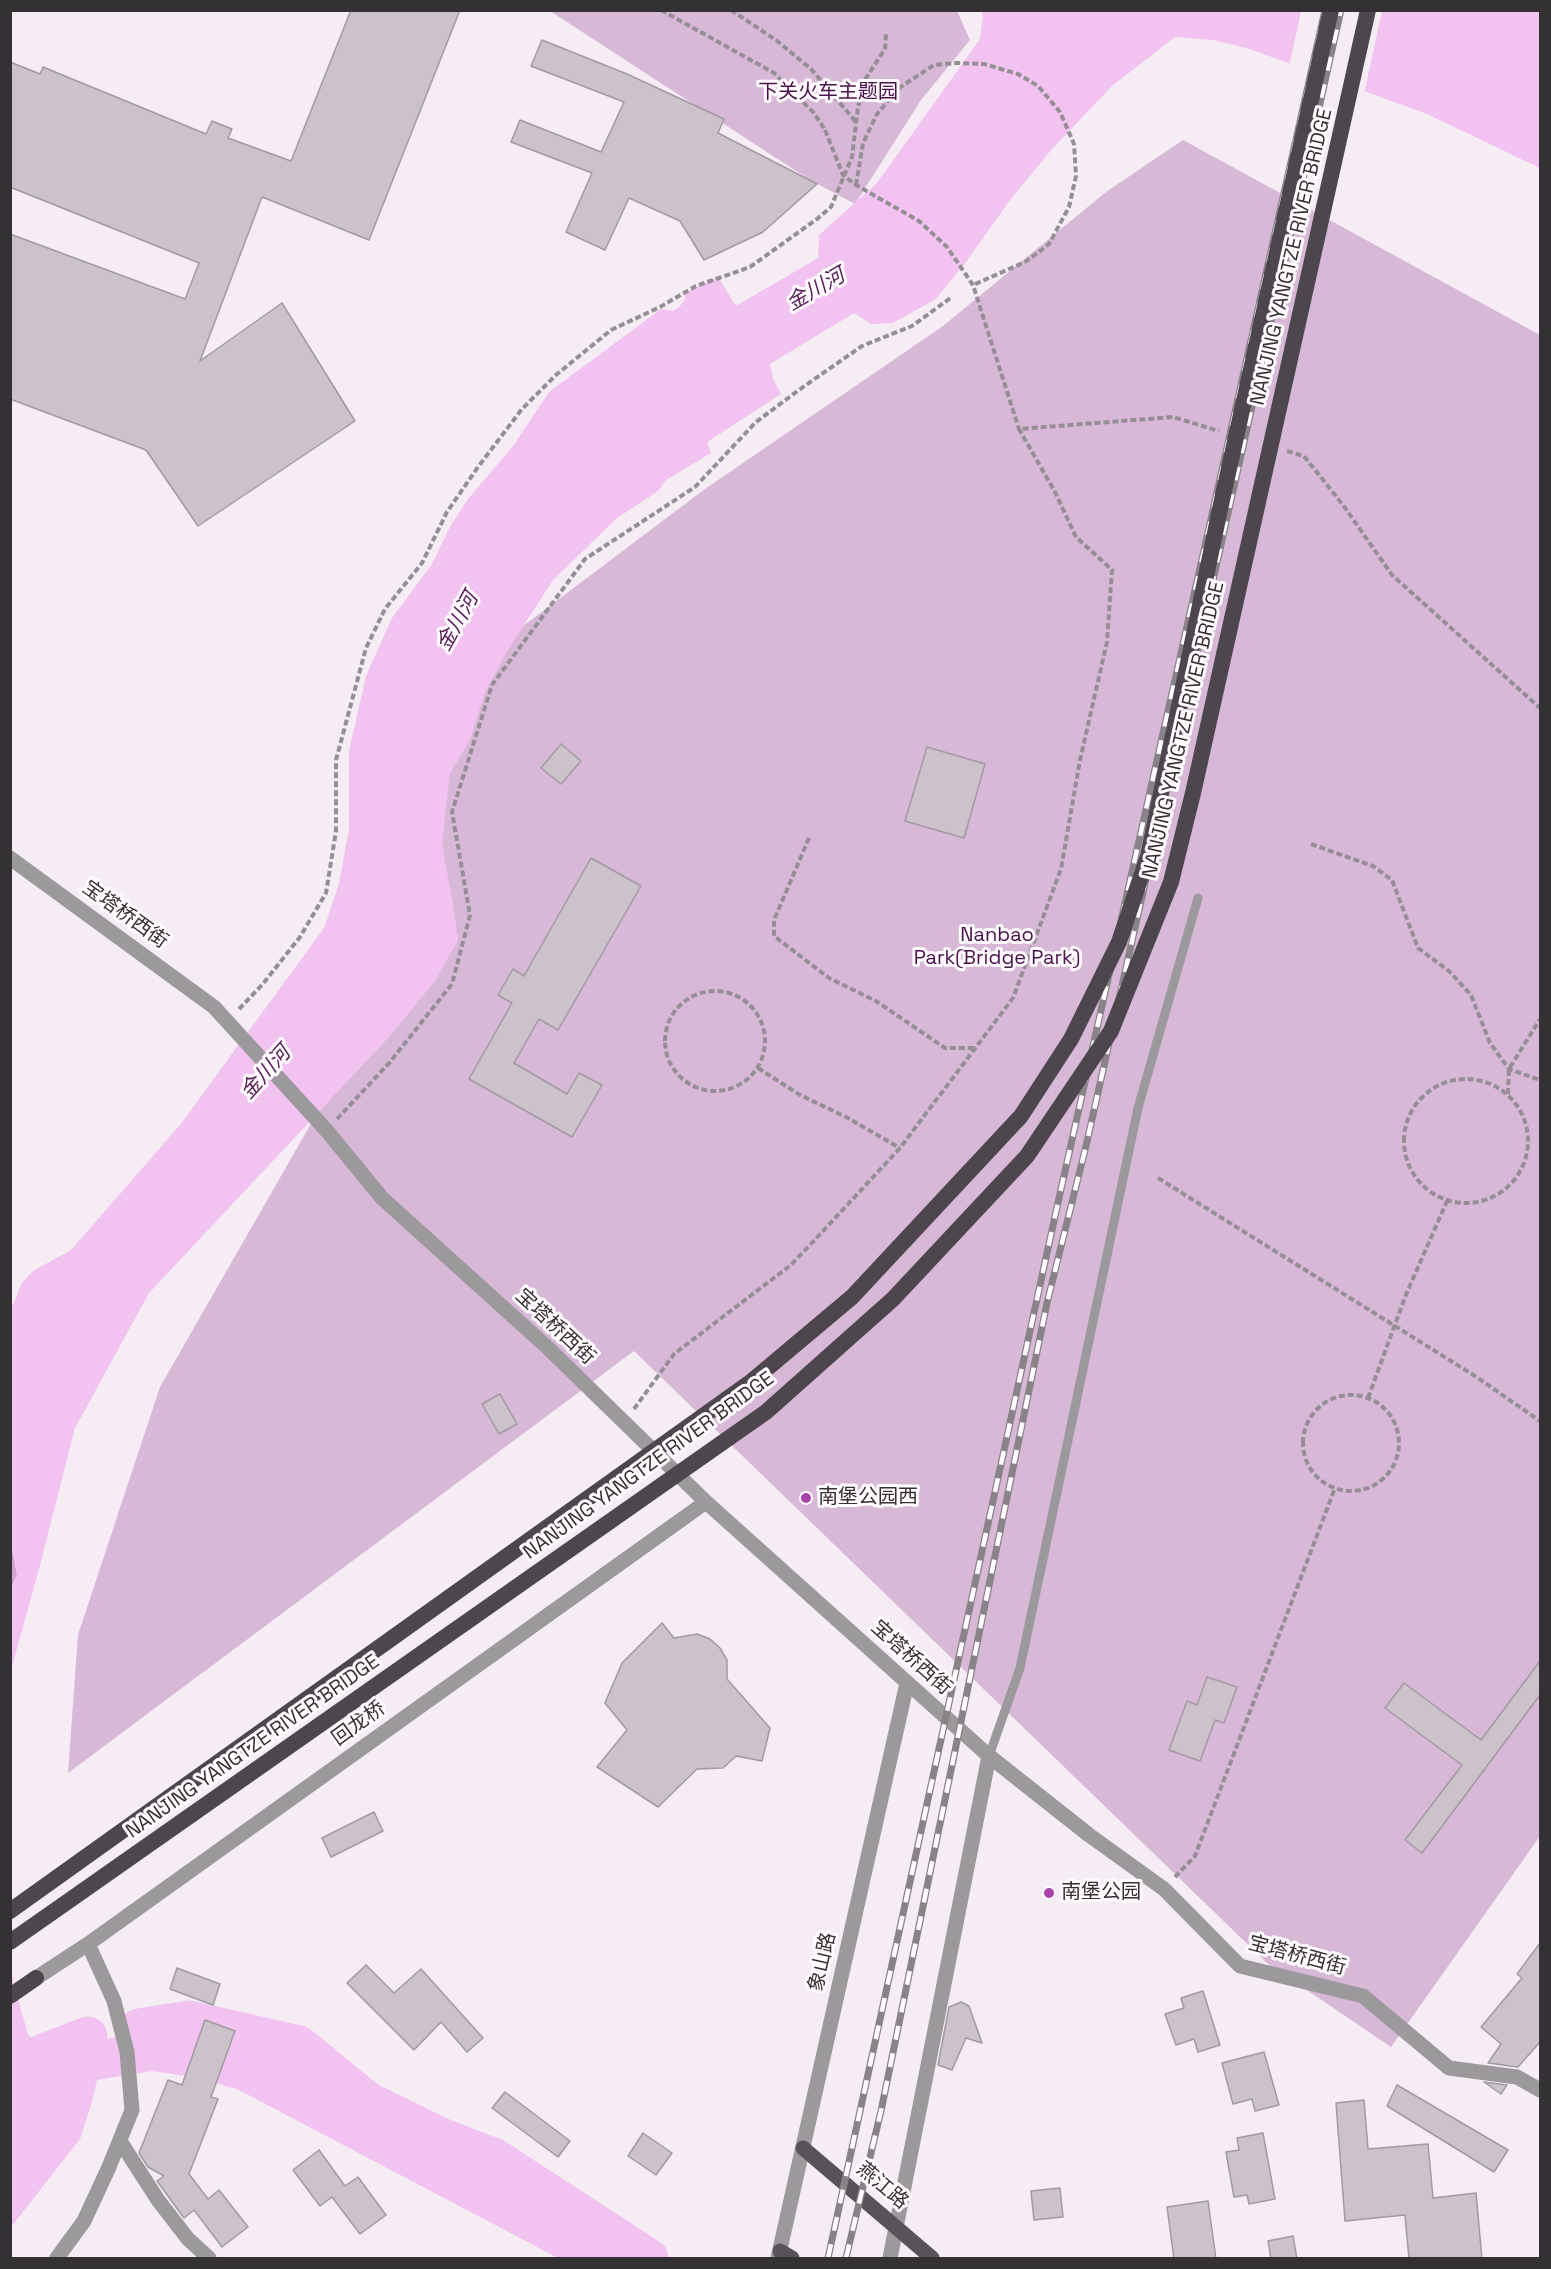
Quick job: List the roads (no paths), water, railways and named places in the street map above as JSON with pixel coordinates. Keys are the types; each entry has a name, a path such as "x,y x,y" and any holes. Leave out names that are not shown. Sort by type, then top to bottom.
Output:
{"highway":[{"name":"NANJING YANGTZE RIVER BRIDGE","path":"10,1911 752,1381 852,1297 1021,1116 1071,1039 1119,942 1148,856 1220,509 1331,10"},
{"name":"NANJING YANGTZE RIVER BRIDGE","path":"10,1942 766,1412 893,1299 1027,1156 1111,1031 1171,882 1193,793 1368,10"},
{"path":"10,1996 36,1978"}],"main road":[{"name":"燕江路","path":"803,2148 932,2259"}],"street":[{"name":"宝塔桥西街","path":"10,858 214,1007 327,1131 382,1198 547,1347 706,1502 990,1756 1089,1835 1164,1888 1240,1966 1363,1996 1449,2068 1517,2077 1540,2090"},
{"name":"回龙桥","path":"36,1978 88,1944 706,1502"},
{"name":"象山路","path":"782,2255 803,2148 907,1683"},
{"path":"890,2259 990,1756"},
{"path":"57,2259 84,2221 132,2109 127,2052 114,2001 88,1944"},
{"path":"120,2140 164,2208 188,2239 209,2259"}],"lane":[{"path":"990,1756 1020,1668 1138,1108 1198,898"}],"water":[{"name":"金川河","path":"981,11 1540,11 1540,168 1427,114 1250,49 1213,40 1175,37 1112,86 1052,149 1010,200 966,262 936,299 893,323 871,324 854,313 770,364 773,379 781,394 707,442 711,453 666,480 658,491 617,518 553,580 506,653 484,695 470,740 450,773 442,845 458,940 436,980 390,1036 149,1293 75,1428 11,1670 11,1588 17,1575 10,1539 11,1307 21,1284 33,1271 71,1250 180,1125 324,928 339,884 349,829 349,751 366,676 392,618 432,564 451,525 468,499 513,446 549,392 661,309 673,311 680,306 685,299 685,293 718,277 736,306 818,258 819,235 877,183 980,39 983,16"},
{"path":"10,1970 28,2035 34,2039 53,2046 75,2047 135,2032 206,2030 249,2037 298,2058 449,2151 551,2208 628,2258 558,2258 237,2089 193,2077 152,2071 97,2080 80,2139 11,2227"}],"waterway":[{"path":"139,2028 189,2020 299,2045 369,2102 443,2138 495,2158 649,2258"},
{"path":"10,2074 46,2052 88,2036"}],"railway":[{"path":"828,2258 1059,1198 1325,10"},
{"path":"846,2258 881,2111 1047,1303 1086,1146 1341,10"}],"place":[{"name":"南堡公园西","path":"806,1498"},
{"name":"南堡公园","path":"1049,1893"}],"park label":[{"name":"下关火车主题园","path":"828,93"},
{"name":"Nanbao Park(Bridge Park)","path":"997,948"}]}
